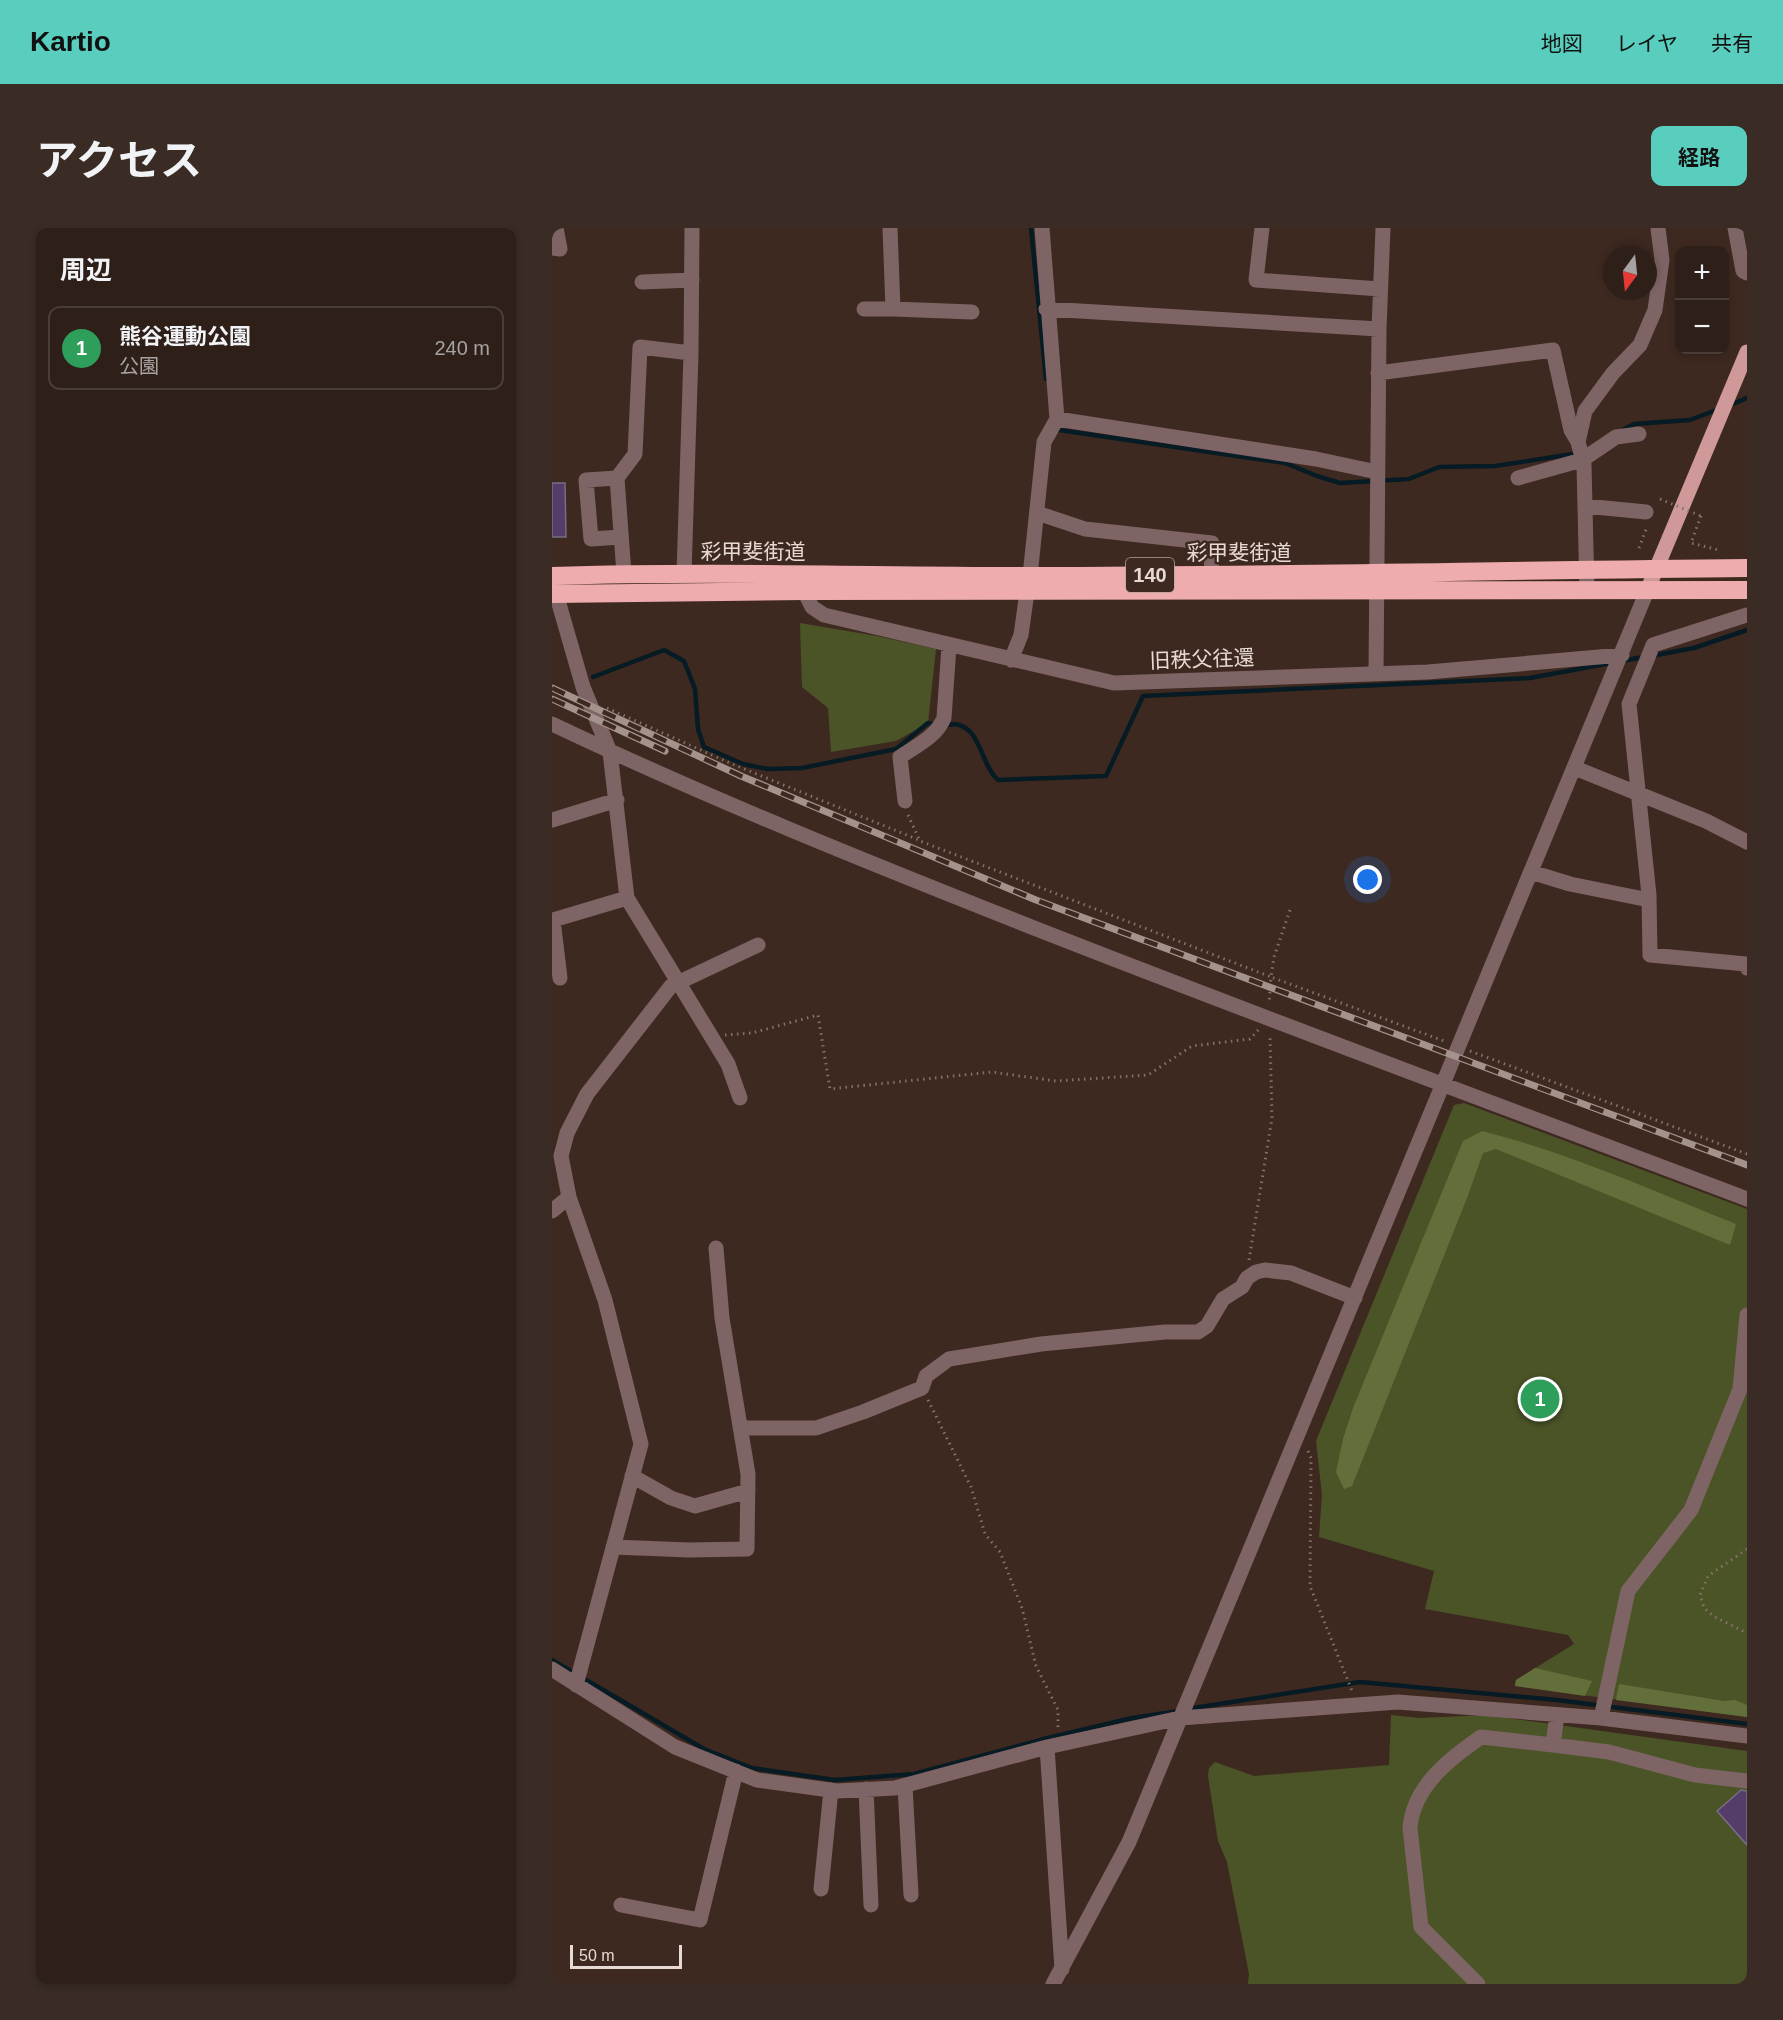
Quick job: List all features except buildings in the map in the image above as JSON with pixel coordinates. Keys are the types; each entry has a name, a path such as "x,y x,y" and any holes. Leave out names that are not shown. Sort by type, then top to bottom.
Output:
{"highway":[{"name":"彩甲斐街道","path":"553,586 804,591 1028,584 1376,582 1586,571 1747,568"},
{"name":"彩甲斐街道","path":"553,586 624,574 1028,584"},
{"name":"彩甲斐街道","path":"1376,582 1587,591 1747,590"}],"main road":[{"path":"1647,591 1747,352"}],"street":[{"path":"552,248 560,249 556,228"},
{"path":"684,574 691,353 692,228"},
{"path":"890,228 893,309"},
{"path":"1011,660 1021,635 1044,442 1057,419 1041,228"},
{"path":"1262,228 1256,280 1380,289"},
{"path":"1376,674 1380,228"},
{"path":"1578,442 1585,411 1613,373 1640,345 1655,310 1662,260 1658,228"},
{"path":"1735,228 1745,272"},
{"path":"642,282 692,280"},
{"path":"864,309 972,312"},
{"path":"1046,309 1379,328"},
{"path":"624,574 617,478 635,453 640,347 691,353"},
{"path":"1378,373 1553,350 1571,430 1578,442 1582,460 1587,591"},
{"path":"1057,419 1316,459 1377,472"},
{"path":"1518,478 1582,460 1616,437 1639,434"},
{"path":"617,478 586,480 591,538 621,537"},
{"path":"1585,506 1646,512"},
{"path":"1037,513 1085,529 1212,543 1211,583"},
{"path":"553,586 588,699 610,752 627,898 728,1064 740,1098"},
{"name":"旧秩父往還","path":"804,591 812,607 824,615 1114,683 1376,674 1498,667 1622,655"},
{"path":"1053,1984 1129,1842 1647,591"},
{"path":"1747,615 1653,645 1629,704 1649,900 1650,955 1746,964 1747,968"},
{"path":"905,801 900,757 930,736 944,718 949,646"},
{"path":"1605,696 1629,704"},
{"path":"552,724 610,752 859,860 1747,1199"},
{"path":"1575,768 1706,821 1747,842"},
{"path":"552,820 617,800"},
{"path":"1531,872 1570,884 1649,900"},
{"path":"560,978 553,920 627,898"},
{"path":"576,1685 641,1444 605,1300 569,1197 557,1145 567,1133 587,1094 671,986 758,945"},
{"path":"552,1211 569,1197"},
{"path":"613,1547 689,1550 747,1549 748,1474 722,1318 716,1248"},
{"path":"740,1428 816,1428 922,1388 926,1376 949,1359 1041,1344 1165,1332 1198,1332 1207,1326 1223,1299 1242,1287 1247,1278 1256,1272 1265,1270 1291,1273 1355,1298"},
{"path":"1601,1717 1628,1591 1691,1510 1740,1389 1747,1315"},
{"path":"632,1476 671,1498 695,1506 748,1491"},
{"path":"552,1669 675,1747 757,1780 831,1790 866,1790 905,1786 1052,1746 1180,1718 1398,1702 1601,1717 1747,1736"},
{"path":"1553,1745 1557,1715"},
{"path":"1478,1984 1421,1927 1410,1828 1411,1815 1422,1791 1452,1757 1481,1737 1609,1752 1695,1776 1747,1781"},
{"path":"1052,1746 1062,1969"},
{"path":"621,1905 700,1920 736,1771"},
{"path":"905,1786 911,1895"},
{"path":"821,1889 831,1790"},
{"path":"866,1790 871,1905"}],"path":[{"path":"1660,499 1701,516 1691,543 1719,550"},
{"path":"588,699 732,764 920,841 1271,977 1747,1154"},
{"path":"905,801 908,816 920,841"},
{"path":"1256,1272 1249,1258 1272,1118 1268,1018 1271,977 1274,957 1290,910"},
{"path":"711,1035 752,1033 818,1015 830,1089 992,1072 1056,1081 1148,1075 1192,1046 1250,1040 1268,1018"},
{"path":"922,1388 971,1487 985,1534 1000,1552 1022,1608 1036,1666 1058,1710 1052,1746"},
{"path":"1299,1433 1311,1458 1310,1586 1357,1706"},
{"path":"1747,1549 1708,1576 1700,1595 1704,1608 1715,1617 1747,1633"}],"green space":[{"path":"800,623 936,649 928,723 896,741 831,752 828,708 802,687"},
{"path":"1464,1103 1747,1209 1747,1717 1515,1686 1516,1680 1574,1644 1568,1635 1425,1609 1434,1571 1319,1537 1322,1495 1316,1441 1454,1105"},
{"path":"1482,1131 1579,1161 1736,1224 1730,1245 1496,1149 1483,1153 1352,1486 1344,1489 1336,1472 1353,1408 1463,1141"},
{"path":"1535,1668 1592,1681 1585,1696 1515,1686 1516,1680"},
{"path":"1619,1684 1724,1701 1735,1700 1747,1705 1747,1717 1616,1700"},
{"path":"1391,1715 1420,1718 1486,1715 1747,1751 1747,1984 1248,1984 1249,1974 1227,1862 1218,1841 1208,1776 1209,1768 1215,1762 1254,1776 1389,1765"}],"waterway":[{"path":"1031,228 1046,379"},
{"path":"1730,405 1747,398"},
{"path":"1623,430 1634,424 1690,420 1719,409"},
{"path":"1058,427 1059,430 1285,463 1340,483 1409,479 1439,467 1495,466 1578,452"},
{"path":"1651,656 1694,648 1747,630"},
{"path":"593,677 664,650 684,661 695,689 698,729 704,747 743,764 768,769 802,768 896,749 928,723 936,725"},
{"path":"1622,661 1643,657"},
{"path":"944,726 957,724 966,728 977,741 992,774 998,780 1106,776 1143,696 1530,678 1611,663"},
{"path":"552,1660 704,1749 752,1768 835,1780 914,1774 1052,1737 1132,1718 1179,1711"},
{"path":"1187,1709 1360,1682 1557,1700 1747,1724"}],"railway":[{"path":"552,688 741,776 1036,900 1747,1165"},
{"path":"552,699 665,751"}],"place":[{"name":"熊谷運動公園","path":"1540,1399"}]}
